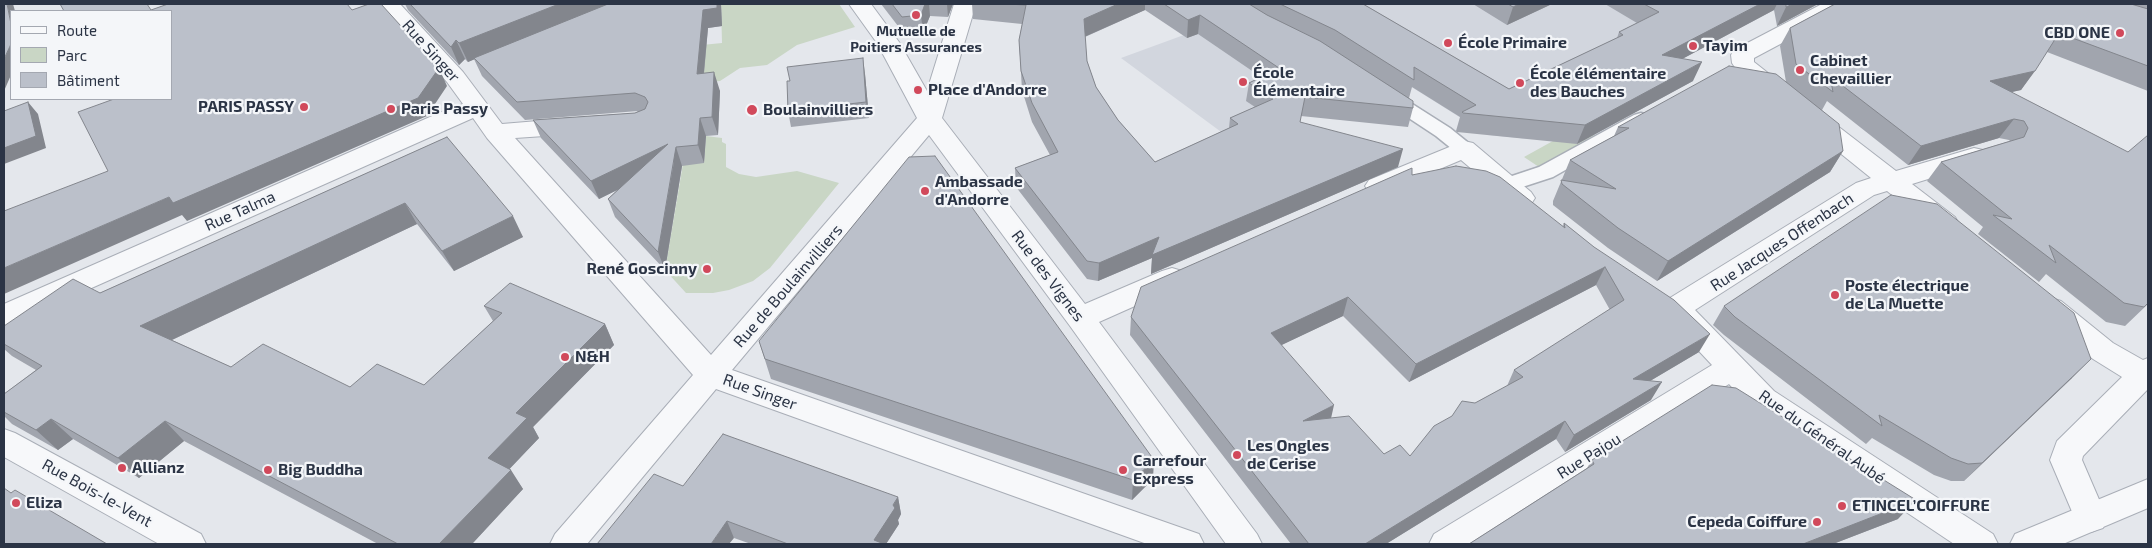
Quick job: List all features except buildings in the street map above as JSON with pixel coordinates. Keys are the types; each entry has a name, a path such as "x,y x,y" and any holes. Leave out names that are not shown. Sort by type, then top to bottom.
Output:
{"street":[{"name":"Rue Singer","path":"388,4 466,73 477,108 496,132 711,375 1188,544"},
{"name":"Rue des Vignes","path":"860,4 888,42 930,120 1080,318 1244,544"},
{"name":"Rue de Boulainvilliers","path":"567,544 676,414 930,120 965,4"},
{"path":"1838,4 1742,55 1736,67 1892,181 1967,241"},
{"path":"1371,85 1443,132 1543,214"},
{"name":"Rue Talma","path":"4,316 438,122 477,108"},
{"path":"1507,185 1546,172 1657,110"},
{"path":"496,132 594,124"},
{"path":"1354,197 1464,149"},
{"name":"Rue Jacques Offenbach","path":"1675,309 1690,302 1866,189 1992,151"},
{"path":"1080,318 1192,269"},
{"name":"Rue du Général Aubé","path":"1653,293 1675,309 1708,340 1763,400 1981,544"},
{"path":"2035,296 2103,351 2146,372 2068,450 2066,460 2091,518"},
{"name":"Rue Pajou","path":"1446,544 1732,368"},
{"name":"Rue Bois-le-Vent","path":"4,442 190,544"},
{"path":"2027,544 2148,493"}],"shaded area":[{"name":"École élémentaire des Bauches","path":"1313,4 1645,4 1692,53 1529,139 1488,135 1292,12"},
{"name":"École Élémentaire","path":"1233,17 1341,88 1228,137 1121,58"}],"green space":[{"path":"721,4 839,4 855,27 797,45 767,65 740,68 720,81 703,83 661,49 722,43"},
{"path":"1580,126 1595,135 1539,167 1524,157"},
{"path":"706,136 722,138 722,142 726,144 726,167 739,174 756,177 797,171 839,183 770,268 753,281 729,290 713,293 686,293 665,270 684,158 704,163"}],"place":[{"name":"Mutuelle de Poitiers Assurances","path":"916,15"},
{"name":"CBD ONE","path":"2120,33"},
{"name":"École Primaire","path":"1448,43"},
{"name":"Tayim","path":"1693,46"},
{"name":"Cabinet Chevaillier","path":"1800,70"},
{"name":"École Élémentaire","path":"1243,82"},
{"name":"École élémentaire des Bauches","path":"1520,83"},
{"name":"Place d'Andorre","path":"918,90"},
{"name":"PARIS PASSY","path":"304,107"},
{"name":"Paris Passy","path":"391,109"},
{"name":"Boulainvilliers","path":"752,110"},
{"name":"Ambassade d'Andorre","path":"925,191"},
{"name":"René Goscinny","path":"707,269"},
{"name":"Poste électrique de La Muette","path":"1835,295"},
{"name":"N&H","path":"565,357"},
{"name":"Les Ongles de Cerise","path":"1237,455"},
{"name":"Allianz","path":"122,468"},
{"name":"Big Buddha","path":"268,470"},
{"name":"Carrefour Express","path":"1123,470"},
{"name":"Eliza","path":"16,503"},
{"name":"ETINCEL’COIFFURE","path":"1842,506"},
{"name":"Cepeda Coiffure","path":"1817,522"}]}
